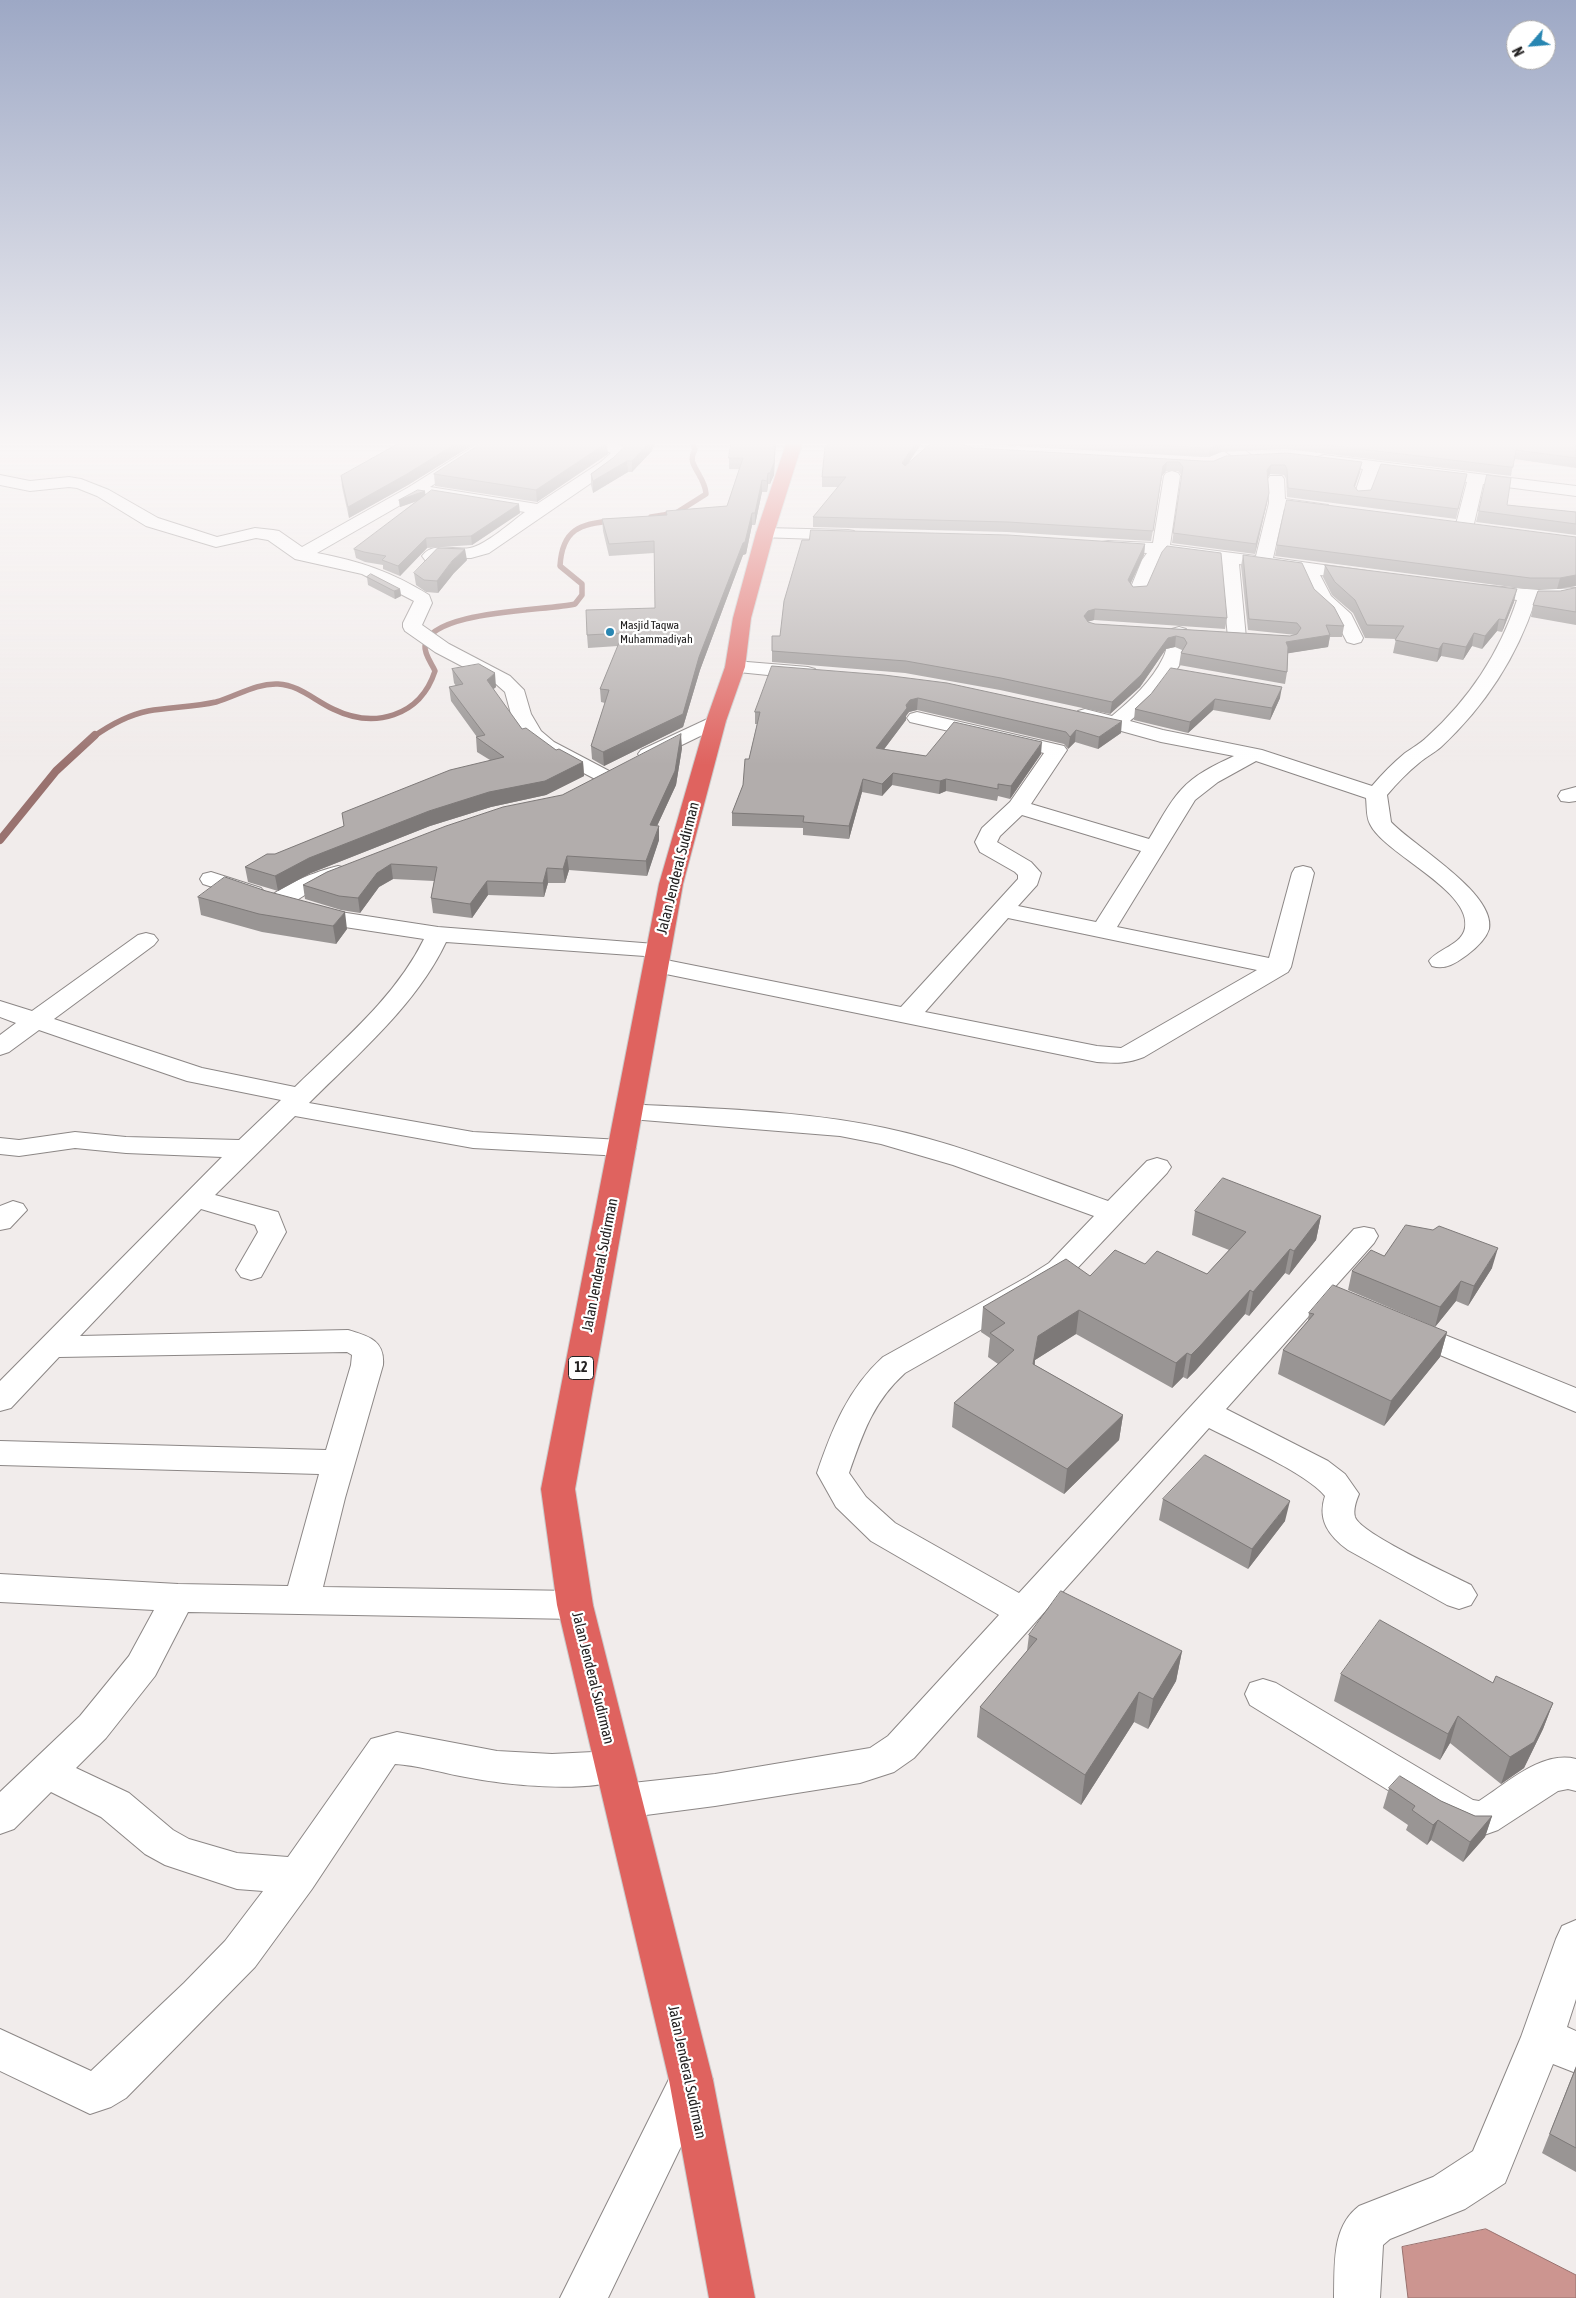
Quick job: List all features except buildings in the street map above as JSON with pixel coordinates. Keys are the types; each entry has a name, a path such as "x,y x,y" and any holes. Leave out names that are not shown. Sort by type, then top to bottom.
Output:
{"highway":[{"name":"Jalan Jenderal Sudirman","path":"732,2298 691,2080 575,1605 558,1489 671,884 716,721 735,667 742,618 760,551"}],"street":[{"path":"295,551 301,555 349,564 402,586 423,599 423,606 412,622 412,626 442,648 503,680 514,690 521,714 533,735 547,746 604,776"},
{"path":"301,555 308,551"},
{"path":"402,586 434,553 464,554 479,551"},
{"path":"1138,592 1152,560 1159,551"},
{"path":"1178,551 1375,576"},
{"path":"1263,562 1266,551"},
{"path":"1218,636 1246,638 1230,558"},
{"path":"1308,568 1323,599 1342,614 1354,638"},
{"path":"1460,588 1527,596 1557,596 1576,593"},
{"path":"1376,794 1412,758 1431,745 1445,731 1492,677 1519,623 1527,596"},
{"path":"1115,724 1173,672 1179,644 1169,633 1198,635"},
{"path":"735,667 831,675"},
{"path":"1070,712 1162,736 1255,754 1376,794"},
{"path":"907,1016 1029,880 1030,873 1024,866 988,847 986,842 990,833 1018,807 1057,750 917,718"},
{"path":"581,788 716,721"},
{"path":"1103,930 1187,796 1196,786 1255,754"},
{"path":"1376,794 1380,823 1384,828 1455,886 1476,911 1477,928 1466,944 1440,961"},
{"path":"1018,807 1154,848"},
{"path":"278,902 300,888 356,866"},
{"path":"211,879 278,902 338,918 438,934 657,958 907,1016 1104,1055 1123,1056 1135,1052 1280,966 1303,873"},
{"path":"1002,910 1280,966"},
{"path":"5,1387 51,1347 195,1198 381,1018 427,957 438,934"},
{"path":"0,1047 146,940"},
{"path":"0,1009 196,1075 295,1102 473,1140 622,1148"},
{"path":"628,1112 840,1128 885,1136 964,1159 1113,1213"},
{"path":"0,1146 28,1148 55,1141 77,1140 110,1144 247,1148"},
{"path":"1023,1612 883,1532 861,1514 840,1488 833,1473 855,1411 877,1378 894,1364 1038,1284 1059,1270 1157,1167"},
{"path":"195,1198 268,1219 272,1225 272,1232 252,1270"},
{"path":"0,2049 90,2093 103,2088 199,1997 240,1954 298,1876 381,1753 388,1748 397,1748 497,1767 552,1770 618,1784 714,1790 881,1762 901,1747 1205,1412 1328,1296 1364,1236"},
{"path":"1387,1321 1576,1401"},
{"path":"51,1347 348,1341 361,1345 368,1354 367,1365 338,1462 302,1600"},
{"path":"1205,1412 1316,1470 1333,1483 1342,1494 1337,1510 1341,1525 1356,1539 1459,1595"},
{"path":"0,1453 338,1462"},
{"path":"0,1588 178,1598 575,1605"},
{"path":"0,1817 93,1727 142,1666 178,1598"},
{"path":"1263,1694 1468,1817 1484,1818 1550,1776 1568,1773 1576,1775"},
{"path":"46,1772 115,1806 159,1842 179,1853 237,1871 298,1876"},
{"path":"1358,2298 1360,2240 1366,2229 1375,2222 1459,2189 1475,2180 1489,2167 1559,2045 1576,1939"},
{"path":"583,2298 691,2080"}],"shaded area":[{"path":"1486,2229 1576,2275 1576,2298 1408,2298 1402,2247"}],"waterway":[{"path":"93,737 106,728 133,715 216,702 270,684 293,687 333,709 349,715 364,718 394,715 407,709 428,687 435,671 425,649 431,634 446,625 467,619 491,614 575,604 582,595 582,584 560,566 563,551"},
{"path":"0,840 56,771 95,735"}],"place":[{"name":"Masjid Taqwa Muhammadiyah","path":"610,632"}]}
